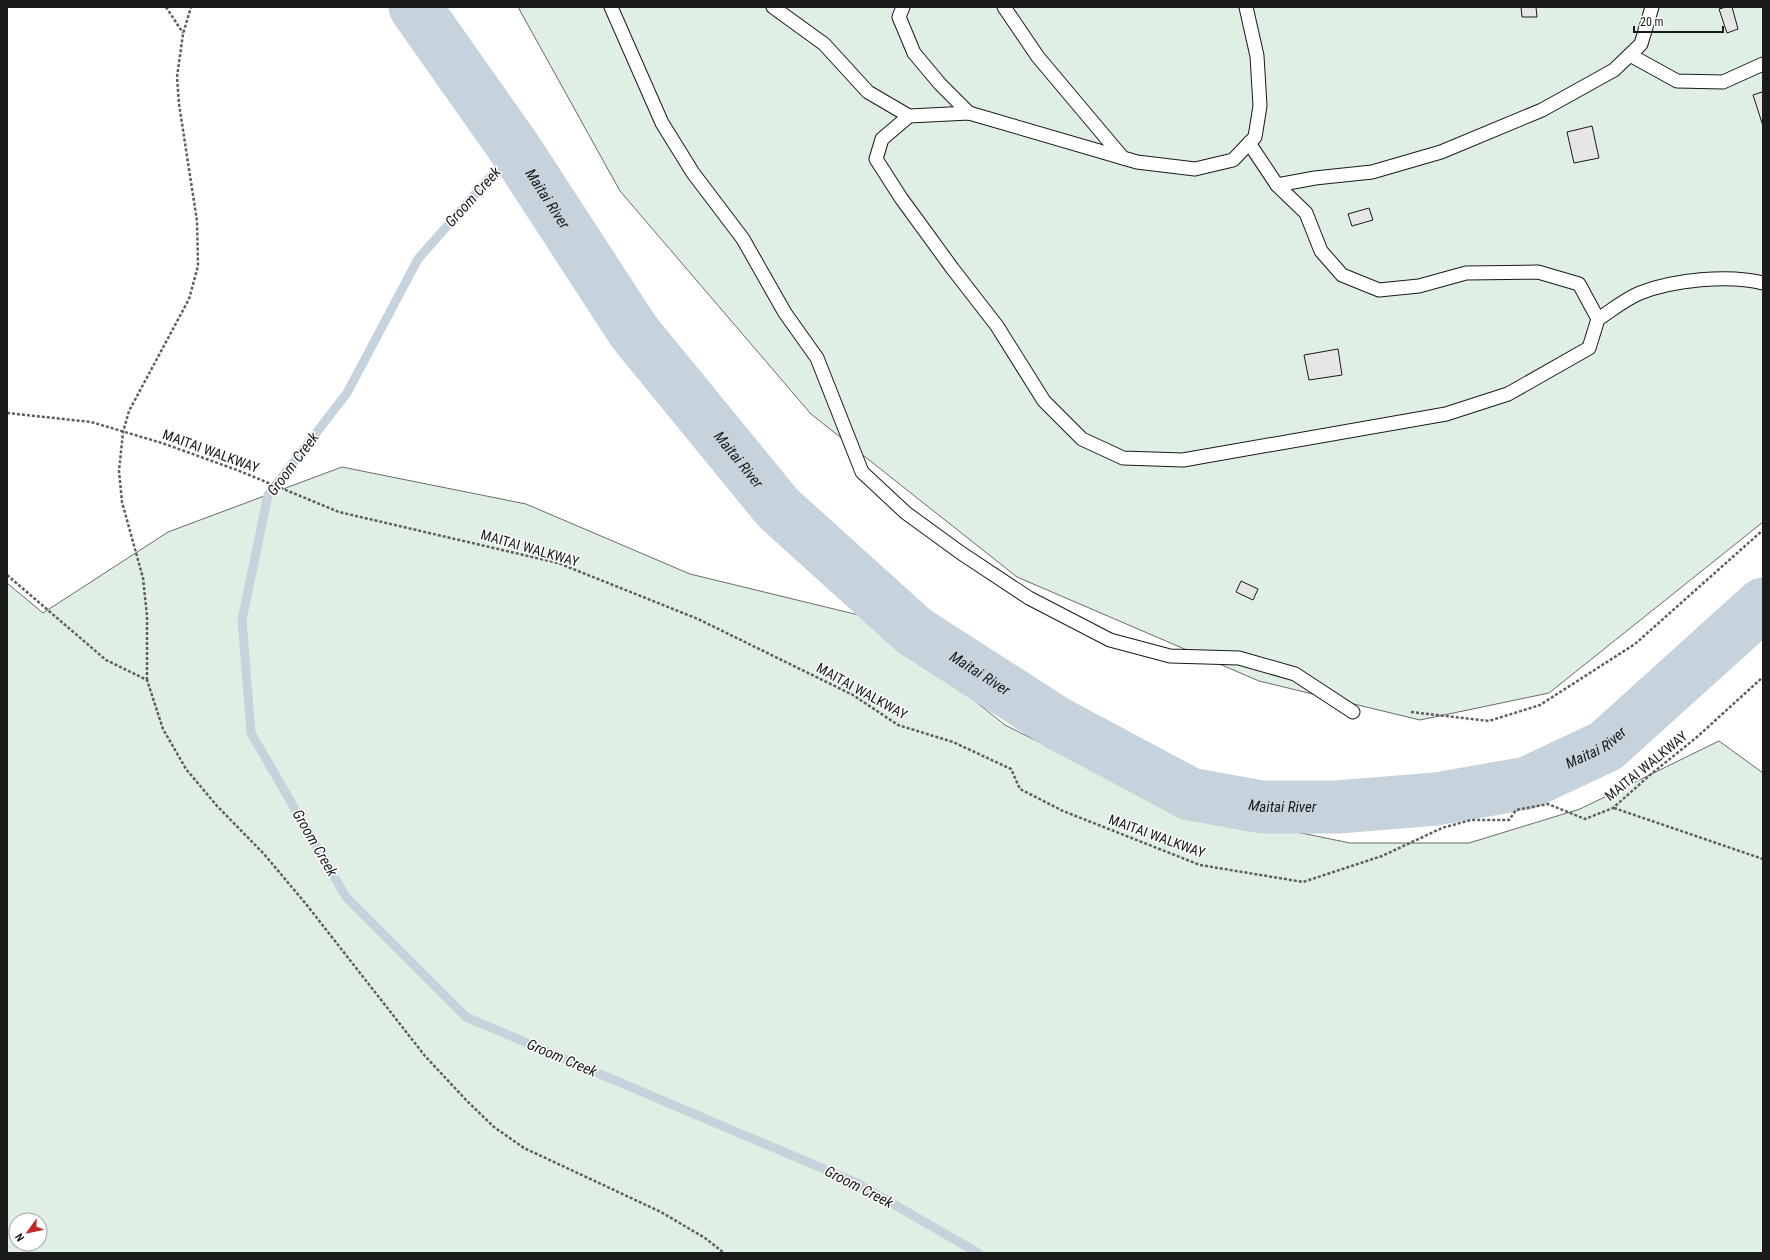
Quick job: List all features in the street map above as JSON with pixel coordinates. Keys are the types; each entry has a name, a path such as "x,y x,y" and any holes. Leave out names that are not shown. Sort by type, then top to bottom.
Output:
{"lane":[{"path":"610,7 662,123 693,173 743,239 786,312 818,358 862,472 906,513 960,553 1029,598 1110,640 1170,656 1239,658 1295,674 1354,712"},
{"path":"773,7 824,44 868,92 909,116 969,113 1137,162 1195,169 1233,160 1255,137 1260,106 1257,56 1246,7"},
{"path":"902,7 899,17 914,52 940,84 969,113"},
{"path":"1004,7 1038,56 1123,158"},
{"path":"1277,185 1315,178 1372,172 1441,152 1542,110 1614,70 1641,44 1652,7"},
{"path":"1630,55 1677,81 1723,82 1763,64"},
{"path":"909,116 882,139 876,159 901,198 997,326 1044,401 1082,439 1123,458 1183,460 1446,414 1508,394 1589,348 1598,319 1639,293 1689,280 1750,279 1763,283"},
{"path":"1249,143 1277,185 1306,213 1322,251 1342,275 1379,290 1420,286 1466,273 1538,272 1579,284 1598,319"}],"path":[{"path":"166,7 183,34"},
{"path":"191,7 183,34 177,77 179,104 197,222 198,266 189,299 129,411 123,432 119,471 122,502 143,578 147,616 147,680 163,729 186,769 217,806 264,854 306,904 425,1056 467,1101 494,1127 524,1148 661,1212 705,1238 724,1253"},
{"name":"MAITAI WALKWAY","path":"7,413 91,422 162,443 340,512 558,563 698,619 853,695 898,725 953,742 1011,769 1020,789 1063,811 1200,865 1303,882 1382,856 1442,828 1471,820 1509,820 1516,810 1548,804 1585,819 1613,808 1650,775 1697,737 1763,677"},
{"path":"1410,712 1489,721 1540,705 1635,644 1763,530"},
{"path":"7,575 106,660 147,680"},
{"path":"1613,808 1763,859"}],"green space":[{"path":"518,7 1763,7 1763,522 1549,693 1420,720 1259,681 1017,577 811,414 620,191"},
{"path":"342,467 526,504 690,574 871,618 1005,725 1165,805 1350,843 1469,843 1580,809 1719,741 1763,773 1763,1253 7,1253 7,583 43,613 168,532"}],"building":[{"path":"1521,7 1536,7 1537,17 1522,17"},
{"path":"1732,7 1738,29 1727,33 1719,9"},
{"path":"1762,92 1763,95 1763,126 1753,95"},
{"path":"1592,126 1599,158 1574,163 1567,132"},
{"path":"1369,208 1373,220 1352,226 1348,214"},
{"path":"1338,349 1342,375 1309,380 1304,355"},
{"path":"1241,581 1258,589 1253,600 1236,592"}],"waterway":[{"name":"Maitai River","path":"415,7 515,149 634,332 778,508 914,631 1057,723 1190,794 1262,807 1338,807 1436,799 1527,783 1606,746 1763,604"},
{"name":"Groom Creek","path":"515,149 418,259 347,393 268,495 242,620 251,733 346,897 466,1017 857,1183 978,1253"}]}
